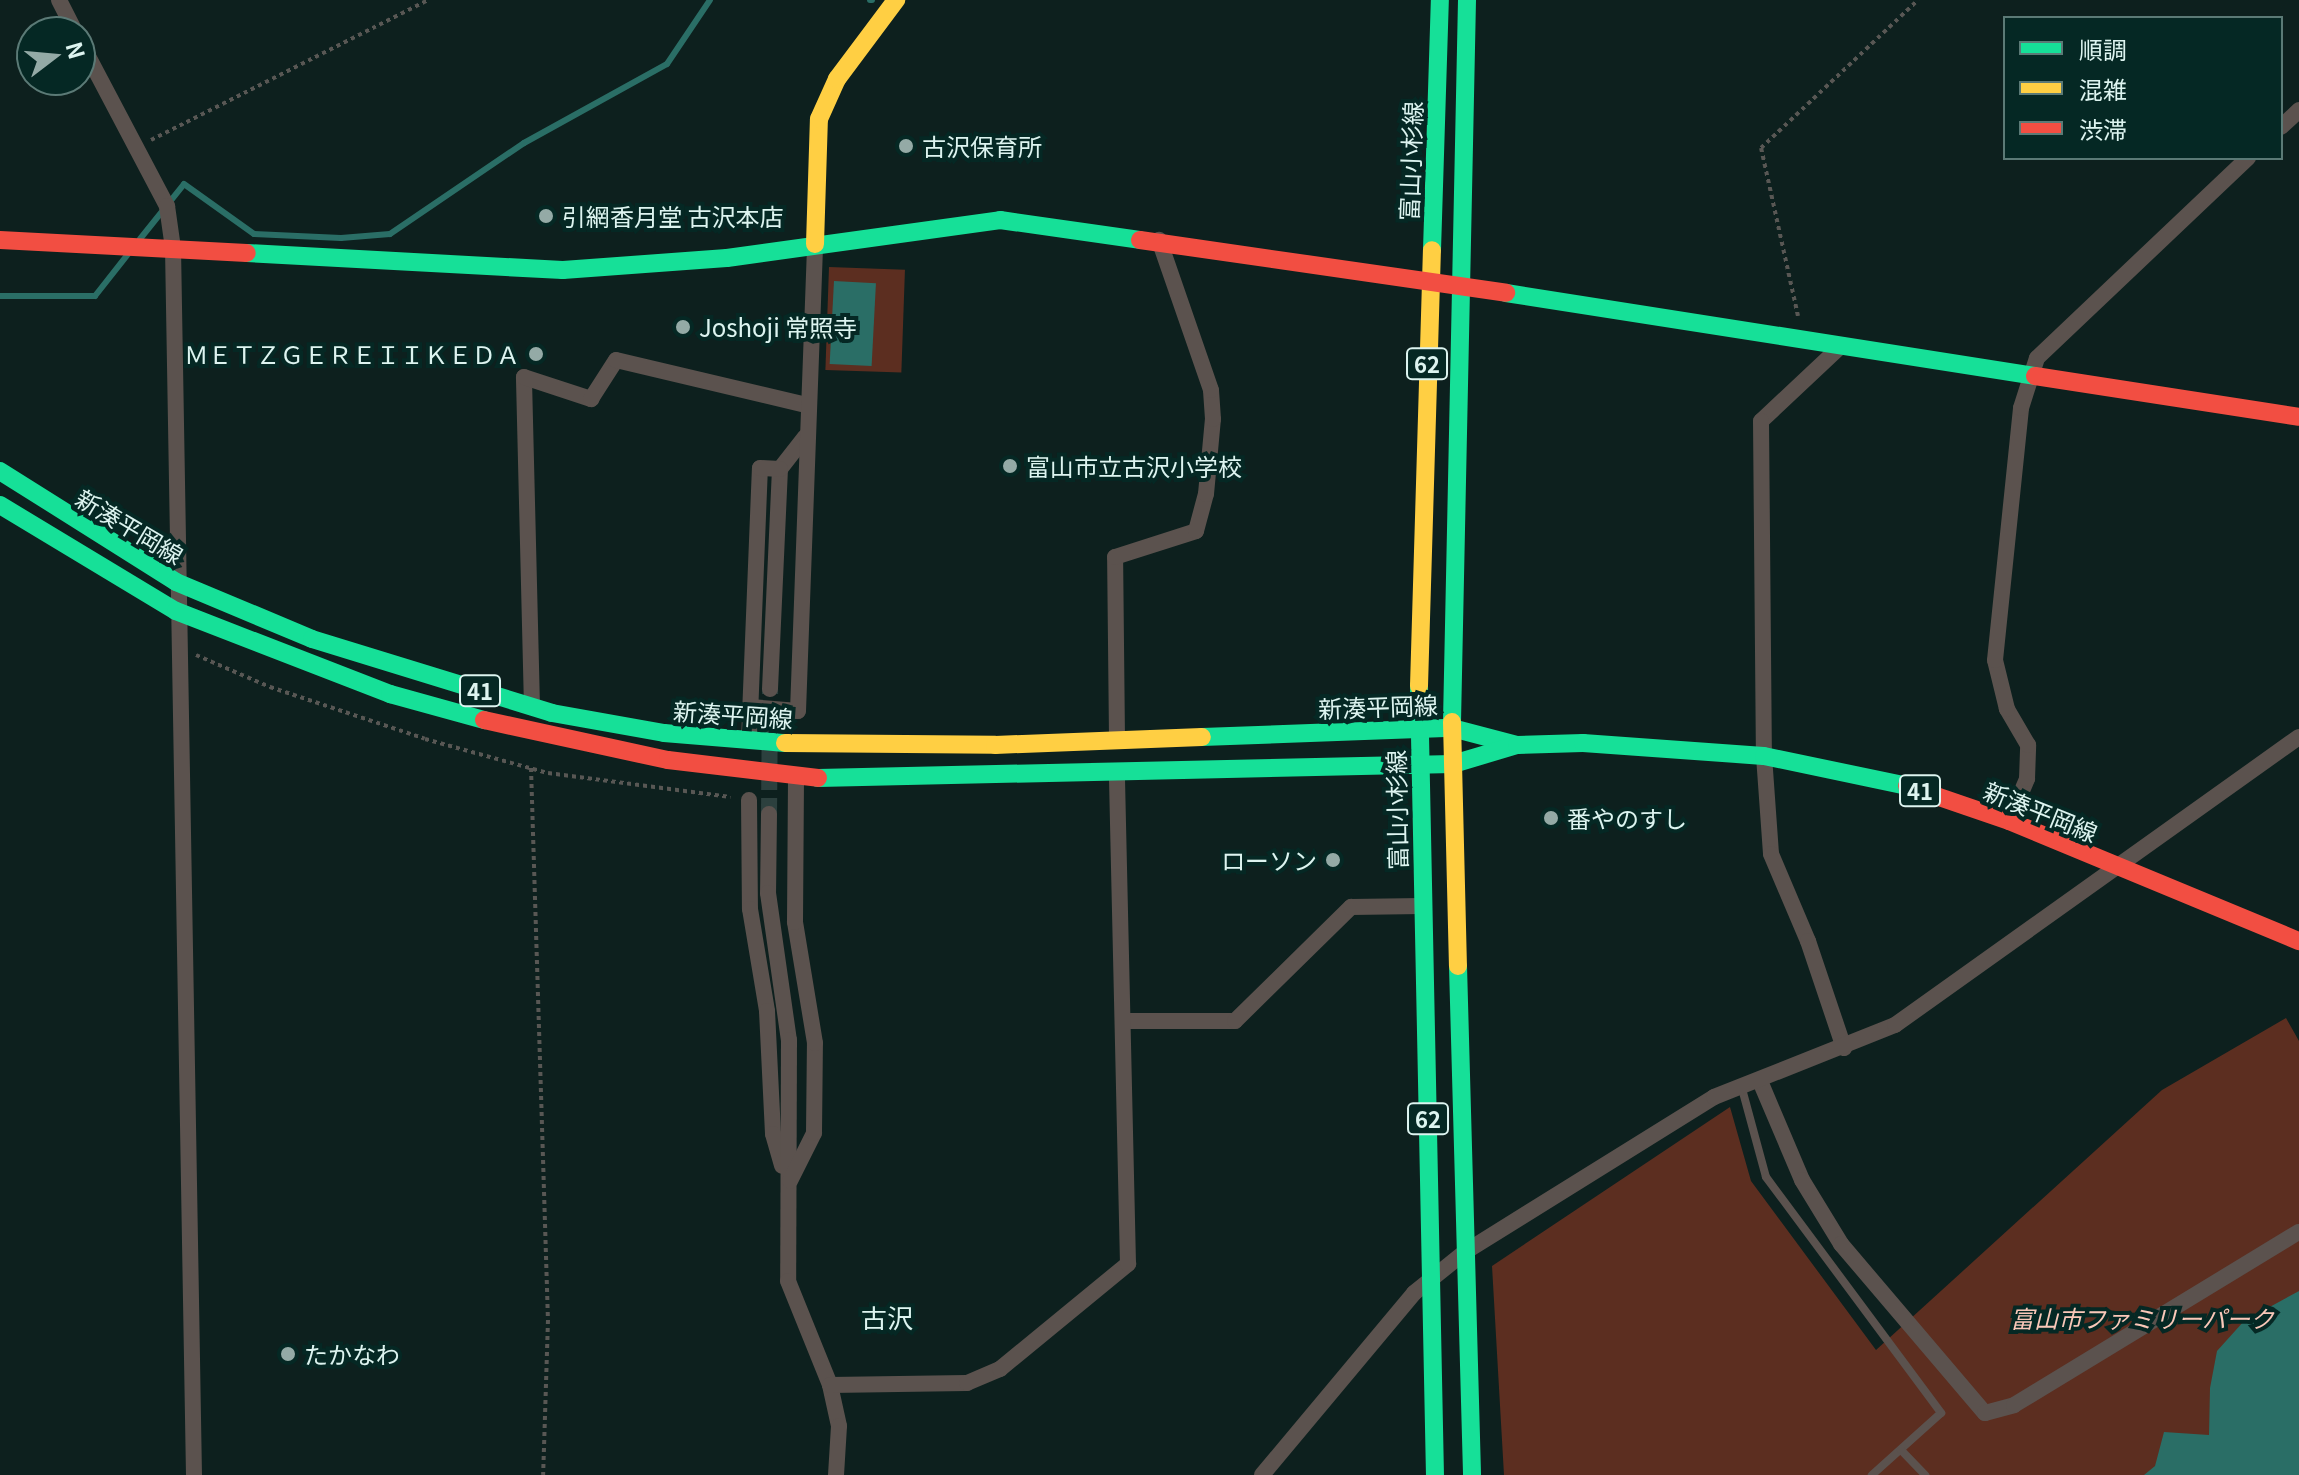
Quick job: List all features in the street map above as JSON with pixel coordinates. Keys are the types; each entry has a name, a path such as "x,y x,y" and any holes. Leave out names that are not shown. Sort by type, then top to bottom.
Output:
{"main road":[{"path":"815,244 819,119 837,79 896,0"},
{"name":"富山小杉線","path":"1435,1475 1418,728 1440,0"},
{"name":"62","path":"1467,0 1457,285 1452,728 1472,1475"},
{"path":"0,240 563,270 654,266 1000,220 1159,240 1457,285 2299,417"},
{"name":"新湊平岡線","path":"0,471 176,582 312,639 532,707 664,733 749,740 995,745 1452,728 1517,745"},
{"name":"新湊平岡線","path":"0,505 176,611 390,694 529,732 668,760 796,778 1419,762 1453,764 1517,745 1583,743 1764,756 1903,785 2009,821 2299,941"}],"street":[{"path":"96,72 167,206 173,248 176,611 194,1475"},
{"path":"2283,125 2299,110"},
{"path":"2009,821 2027,779 2028,745 2007,709 1995,660 2021,408 2037,358 2246,160"},
{"path":"1117,739 1115,557 1196,531 1206,494 1213,419 1211,390 1159,240"},
{"path":"751,707 798,711 805,437 815,244"},
{"path":"1842,345 1761,421 1764,756 1771,854 1808,941 1844,1048"},
{"path":"532,707 524,377 591,399 616,360 807,405"},
{"path":"770,689 780,469 805,437"},
{"path":"749,740 760,468 780,469"},
{"path":"1262,1475 1432,1276 1465,1252 1714,1097 1844,1048 1895,1025 2112,866 2299,737"},
{"path":"830,1385 967,1383 1000,1369 1128,1264 1117,771"},
{"path":"788,1186 814,1133 815,1043 795,922 796,778"},
{"path":"749,800 750,909 767,1011 773,1134 788,1186"},
{"path":"769,814 768,893 789,1040 788,1281 830,1385 839,1426 836,1475"},
{"path":"1123,1021 1235,1021 1351,907 1422,906"},
{"path":"1760,1081 1802,1180 1841,1244 1985,1413 2014,1405 2299,1232"}],"lane":[{"path":"1741,1085 1766,1177 1941,1413 1872,1475"},
{"path":"1901,1450 1925,1475"}],"path":[{"path":"136,148 428,0"},
{"path":"1803,338 1761,148 1918,0"},
{"path":"177,647 270,687 531,768 749,800"},
{"path":"531,768 548,1320 543,1475"}],"green space":[{"path":"829,267 905,270 901,373 825,370"},
{"name":"富山市ファミリーパーク","path":"2286,1018 2299,1041 2299,1475 1504,1475 1492,1266 1730,1107 1751,1181 1876,1350 2162,1090"}],"shaded area":[{"path":"834,281 876,283 872,366 830,364"},
{"path":"2299,1291 2299,1475 2144,1475 2155,1466 2164,1432 2209,1435 2210,1388 2217,1351 2244,1321"}],"waterway":[{"path":"140,239 184,184 254,234 341,238 390,234 524,143 667,64 710,0"},
{"path":"0,296 95,296 128,254"}],"tunnel":[{"path":"769,814 770,689"}],"traffic: fast":[{"path":"1432,250 1440,0"},
{"path":"1452,722 1467,0"},
{"path":"247,253 563,270 727,258 1000,220 1140,240"},
{"path":"1506,293 2035,376"},
{"path":"0,471 176,582 312,639 552,713 664,733 785,743"},
{"path":"0,505 176,611 390,694 484,720"},
{"path":"1419,686 1435,1475"},
{"path":"1202,737 1452,728 1517,745"},
{"path":"818,778 1453,764 1517,745 1583,743 1764,756 1907,786"},
{"path":"1458,966 1472,1475"}],"traffic: slow":[{"path":"815,244 819,119 837,79 896,0"},
{"path":"1419,686 1432,250"},
{"path":"1452,722 1458,966"},
{"path":"785,743 995,745 1202,737"}],"traffic: jam":[{"path":"0,240 247,253"},
{"path":"1140,240 1506,293"},
{"path":"2035,376 2299,417"},
{"path":"484,720 668,760 818,778"},
{"path":"1907,786 2009,821 2299,941"}],"place":[{"name":"古沢保育所","path":"906,146"},
{"name":"引網香月堂 古沢本店","path":"546,216"},
{"name":"Joshoji 常照寺","path":"683,327"},
{"name":"ＭＥＴＺＧＥＲＥＩＩＫＥＤＡ","path":"536,354"},
{"name":"富山市立古沢小学校","path":"1010,466"},
{"name":"番やのすし","path":"1551,818"},
{"name":"ローソン","path":"1333,860"},
{"name":"たかなわ","path":"288,1354"}],"district":[{"name":"古沢","path":"887,1317"}]}
